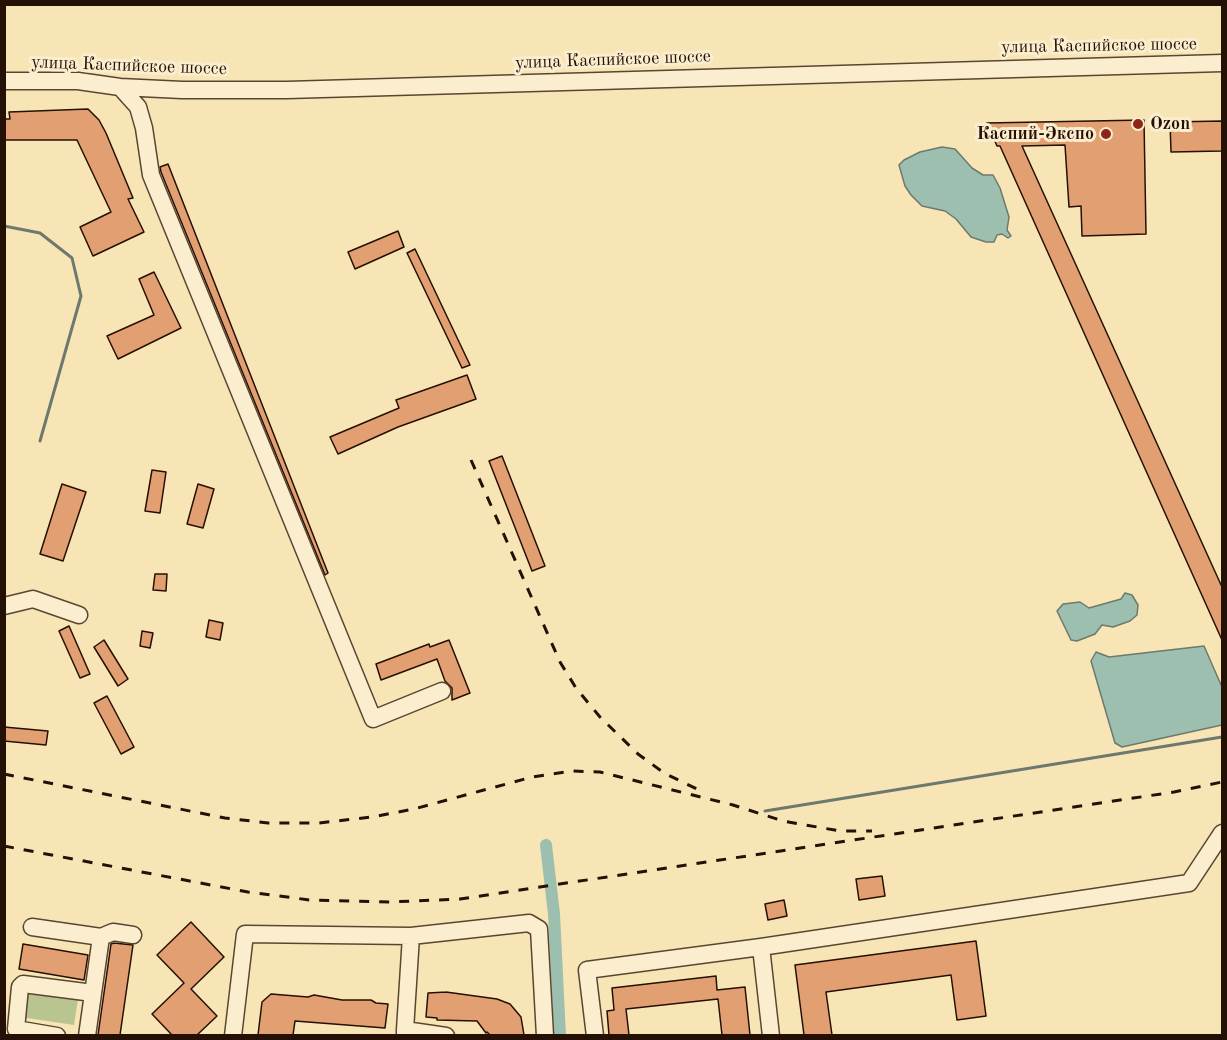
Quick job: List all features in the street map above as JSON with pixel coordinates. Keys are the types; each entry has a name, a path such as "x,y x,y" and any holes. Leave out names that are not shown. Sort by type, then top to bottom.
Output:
{"street":[{"name":"улица Каспийское шоссе","path":"4,81 78,81 120,87 182,90 286,90 1222,63"},
{"path":"120,87 138,106 144,128 151,175 373,718 442,691"},
{"path":"4,606 33,599 79,615"},
{"path":"595,1035 587,970 761,947 1189,883 1222,833"},
{"path":"233,1035 244,934 411,936 529,923 538,929 545,1035"},
{"path":"32,927 101,937 113,932 134,935"},
{"path":"411,936 405,1033 447,1035"},
{"path":"87,1035 101,937"},
{"path":"761,947 771,1035"},
{"path":"57,1035 16,1029 22,984 93,993"}],"green space":[{"path":"24,992 78,999 74,1025 20,1017"}],"shaded area":[{"path":"942,147 955,149 972,168 983,175 993,175 1000,188 1009,217 1007,230 1011,236 1008,238 1002,234 997,235 994,242 971,237 956,219 945,211 922,206 911,195 905,186 899,165 920,152"},
{"path":"1125,593 1132,595 1138,605 1137,615 1130,621 1113,627 1102,625 1095,634 1077,641 1071,640 1057,611 1063,604 1080,602 1089,608 1121,599"},
{"path":"1204,646 1222,687 1222,725 1122,747 1115,743 1091,661 1096,652 1109,657"}],"building":[{"path":"88,109 99,120 106,133 133,198 128,199 144,232 93,256 80,227 111,212 77,140 4,140 4,119 10,119 9,112"},
{"path":"1144,120 1146,234 1082,236 1081,206 1069,207 1065,145 1022,146 1222,587 1222,640 1000,146 997,146 987,123"},
{"path":"1222,121 1222,151 1171,152 1170,122"},
{"path":"168,164 328,573 325,575 161,172 160,167"},
{"path":"398,231 404,247 355,269 348,252"},
{"path":"415,249 470,365 462,368 407,253"},
{"path":"154,272 181,328 118,359 107,336 154,315 139,279"},
{"path":"467,375 476,399 398,427 338,454 330,437 399,408 396,400"},
{"path":"502,456 545,566 532,571 489,461"},
{"path":"152,470 166,472 160,513 145,511"},
{"path":"62,484 86,492 63,561 40,554"},
{"path":"198,484 214,489 203,528 187,524"},
{"path":"155,574 167,574 166,591 153,590"},
{"path":"209,620 223,623 220,640 206,637"},
{"path":"69,626 90,674 80,678 59,631"},
{"path":"142,631 153,633 150,648 140,646"},
{"path":"104,640 128,679 118,686 94,647"},
{"path":"449,640 470,693 452,700 452,688 445,681 437,659 381,680 376,664 429,644 430,647"},
{"path":"107,696 134,747 121,754 94,703"},
{"path":"4,727 48,731 46,745 4,741"},
{"path":"882,876 885,896 859,900 856,879"},
{"path":"784,900 787,916 768,920 765,904"},
{"path":"191,922 224,957 191,989 217,1016 197,1035 172,1035 152,1014 184,983 157,955"},
{"path":"976,941 986,1016 957,1020 951,975 826,992 832,1035 804,1035 795,965"},
{"path":"23,944 88,955 84,980 19,969"},
{"path":"111,944 133,945 120,1035 98,1035"},
{"path":"716,976 717,990 745,987 750,1035 722,1035 718,999 626,1009 629,1035 609,1035 607,1011 614,1010 612,988"},
{"path":"446,992 497,999 510,1004 521,1017 524,1035 490,1035 477,1021 437,1020 437,1018 426,1017 428,993"},
{"path":"271,994 308,997 314,995 342,1000 371,1000 388,1004 385,1028 295,1021 293,1035 258,1035 262,1002"}],"waterway":[{"path":"4,226 40,233 72,258 81,296 40,441"},
{"path":"765,811 1222,737"},
{"path":"546,845 554,914 560,1036"}],"railway":[{"path":"471,460 560,662 576,688 600,717 638,754 664,773 703,792"},
{"path":"4,774 225,818 268,823 319,823 414,809 532,777 572,771 600,772 733,805 783,821 840,831 872,831"},
{"path":"4,846 248,892 310,900 390,902 460,899 1174,792 1222,782"}],"place":[{"name":"Ozon","path":"1138,124"},
{"name":"Каспий-Экспо","path":"1106,134"}]}
